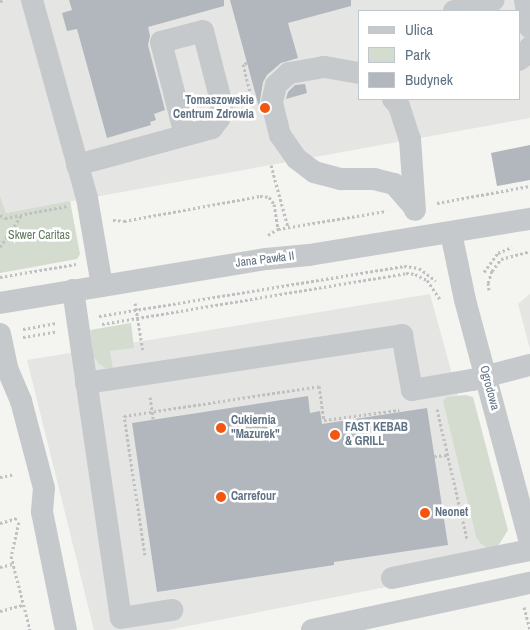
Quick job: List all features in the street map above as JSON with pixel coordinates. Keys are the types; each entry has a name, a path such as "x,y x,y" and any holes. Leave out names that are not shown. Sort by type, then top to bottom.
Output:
{"street":[{"path":"32,0 86,198 102,286"},
{"path":"458,10 494,0"},
{"path":"525,0 530,28"},
{"path":"520,59 529,52 530,47"},
{"path":"358,73 324,67 289,74 276,85 272,103 280,135 297,159 314,172 341,179 374,179 394,184 414,207"},
{"path":"401,101 410,139 414,207 421,238"},
{"path":"77,165 185,135"},
{"name":"Jana Pawła II","path":"0,303 266,259 309,255 530,219"},
{"name":"Ogrodowa","path":"452,233 465,300 530,543"},
{"path":"73,290 121,618 172,610"},
{"path":"7,335 6,368 21,401 44,488 42,512 66,630"},
{"path":"86,383 402,335 412,390 486,376 530,365"},
{"path":"392,578 530,550"},
{"path":"312,630 373,624 530,583"}],"path":[{"path":"0,1 4,0"},
{"path":"247,63 243,64 249,88"},
{"path":"271,164 288,227"},
{"path":"262,238 278,229 288,227 530,186"},
{"path":"0,214 5,218 75,205"},
{"path":"0,247 21,215"},
{"path":"483,274 486,267 498,253 521,246"},
{"path":"0,277 97,260"},
{"path":"7,335 77,324 136,310 404,266 419,268 437,282"},
{"path":"7,335 77,324 137,318 406,273 415,274 426,280 436,291 442,304"},
{"path":"131,281 153,419"},
{"path":"145,555 124,416 319,386 323,420 408,408"},
{"path":"436,405 472,562"},
{"path":"434,456 448,455"},
{"path":"13,466 16,481"},
{"path":"0,477 15,474"},
{"path":"443,512 460,509"},
{"path":"0,522 17,515 19,522 11,556 30,630"},
{"path":"0,567 12,564"},
{"path":"0,611 23,606"}],"shaded area":[{"name":"Tomaszowskie Centrum Zdrowia","path":"0,0 530,0 530,118 6,213 0,196"},
{"path":"430,294 504,564 168,630 94,630 27,360"},
{"path":"530,294 530,349 518,304"}],"green space":[{"name":"Skwer Caritas","path":"0,196 6,213 70,201 80,254 77,259 0,273"},
{"path":"131,323 134,348 110,351 113,369 105,368 99,364 94,357 90,330"},
{"path":"466,395 473,397 508,530 500,543 491,551 480,543 476,536 443,401 447,397"}],"building":[{"path":"69,0 224,0 224,6 148,27 150,36 148,45 165,110 154,114 156,120 150,122 151,125 107,138 77,29 67,31 62,13 72,10"},
{"name":"Tomaszowskie Centrum Zdrowia","path":"230,0 351,0 351,6 288,23 298,58 281,63 267,75 263,82 259,107"},
{"path":"305,84 307,93 286,99 288,92 295,85"},
{"path":"530,145 530,180 497,186 491,153"},
{"path":"308,396 310,413 320,411 322,424 427,408 448,545 334,562 334,565 157,592 132,423"}],"place":[{"name":"Tomaszowskie Centrum Zdrowia","path":"265,108"},
{"name":"Cukiernia \"Mazurek\"","path":"221,428"},
{"name":"FAST KEBAB & GRILL","path":"335,435"},
{"name":"Carrefour","path":"221,497"},
{"name":"Neonet","path":"425,513"}]}
